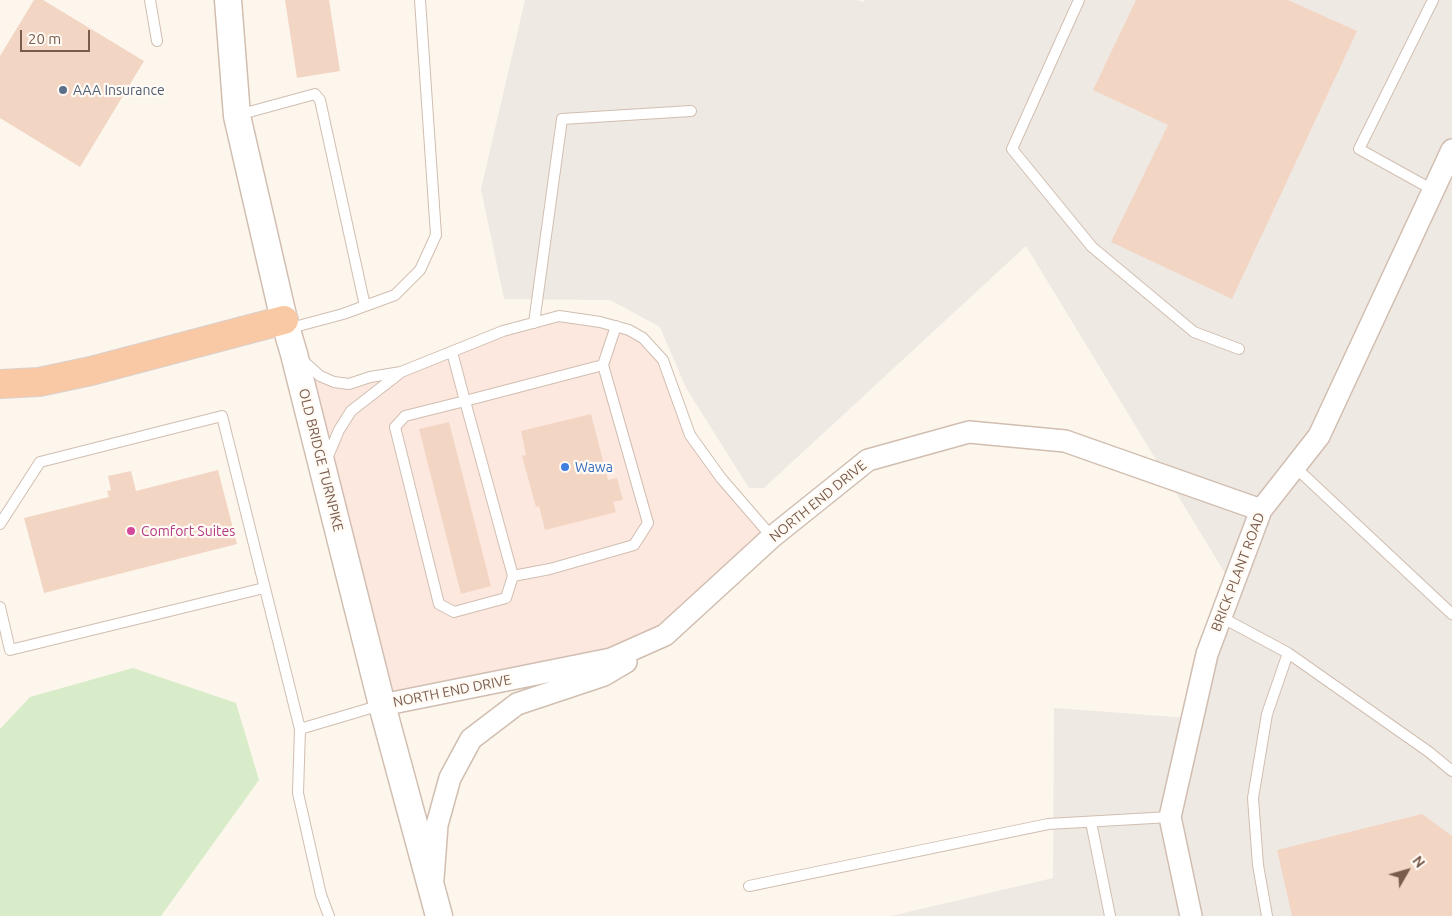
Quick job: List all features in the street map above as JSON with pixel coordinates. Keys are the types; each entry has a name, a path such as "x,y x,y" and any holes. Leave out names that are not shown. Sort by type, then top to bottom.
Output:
{"highway":[{"path":"0,384 39,382 285,325"}],"street":[{"name":"OLD BRIDGE TURNPIKE","path":"228,0 237,116 285,325 294,354 382,705 439,916"},
{"name":"BRICK PLANT ROAD","path":"1191,916 1170,817 1207,654 1261,510 1319,436 1452,150"},
{"name":"NORTH END DRIVE","path":"432,889 437,825 450,778 471,740 482,729 517,704 604,675 635,657 665,635 772,537 868,460 968,432 1065,442 1261,510"},
{"name":"NORTH END DRIVE","path":"382,705 612,658 665,635"}],"lane":[{"path":"150,0 157,41"},
{"path":"285,325 365,306 395,295 420,270 436,235 420,0"},
{"path":"1078,0 1012,149 1092,247 1194,332 1239,349"},
{"path":"1433,0 1359,149 1433,190"},
{"path":"237,116 315,94 320,100 365,306"},
{"path":"534,323 562,119 691,111"},
{"path":"294,354 320,376 334,382 349,384 370,377 401,372 503,331 559,316 600,322 629,330 643,338 663,360 690,435 721,478 772,537"},
{"path":"513,576 535,572 634,545 648,523 603,365 616,326"},
{"path":"452,352 465,401 513,576 506,598 454,612 440,604 394,427 405,416 465,401 603,365"},
{"path":"322,468 339,430 352,411 401,372"},
{"path":"0,524 40,462 222,416 300,729 298,793 321,895 329,916"},
{"path":"1294,467 1452,614"},
{"path":"0,607 10,650 264,588"},
{"path":"1221,617 1288,653 1452,771"},
{"path":"1267,916 1258,865 1253,798 1267,714 1288,653"},
{"path":"300,729 382,705"},
{"path":"749,886 1048,824 1170,817"},
{"path":"1091,822 1110,916"}],"shaded area":[{"path":"525,0 857,0 863,2 864,0 1452,0 1452,916 891,916 1053,878 1054,708 1190,718 1234,588 1026,246 764,488 749,488 686,388 660,327 610,300 504,299 481,189"},
{"path":"559,316 629,330 663,360 690,435 772,537 665,635 382,705 294,354 320,376 349,384 432,361"}],"green space":[{"path":"133,668 236,703 259,780 161,916 0,916 0,729 30,697"}],"building":[{"name":"AAA Insurance","path":"34,0 43,0 144,61 80,167 0,118 0,56"},
{"path":"285,0 329,0 340,71 297,78"},
{"path":"1136,0 1288,0 1357,31 1232,299 1111,242 1168,125 1093,90"},
{"name":"Wawa","path":"591,414 608,480 617,478 623,500 613,502 616,512 545,530 539,506 536,507 522,456 526,455 521,431"},
{"path":"449,422 491,586 461,594 419,429"},
{"name":"Comfort Suites","path":"218,470 237,544 44,593 24,518 109,497 107,491 111,490 108,476 131,471 136,491"},
{"path":"1422,814 1452,836 1452,916 1292,916 1277,850"}],"place":[{"name":"AAA Insurance","path":"63,90"},
{"name":"Wawa","path":"565,467"},
{"name":"Comfort Suites","path":"131,531"}]}
